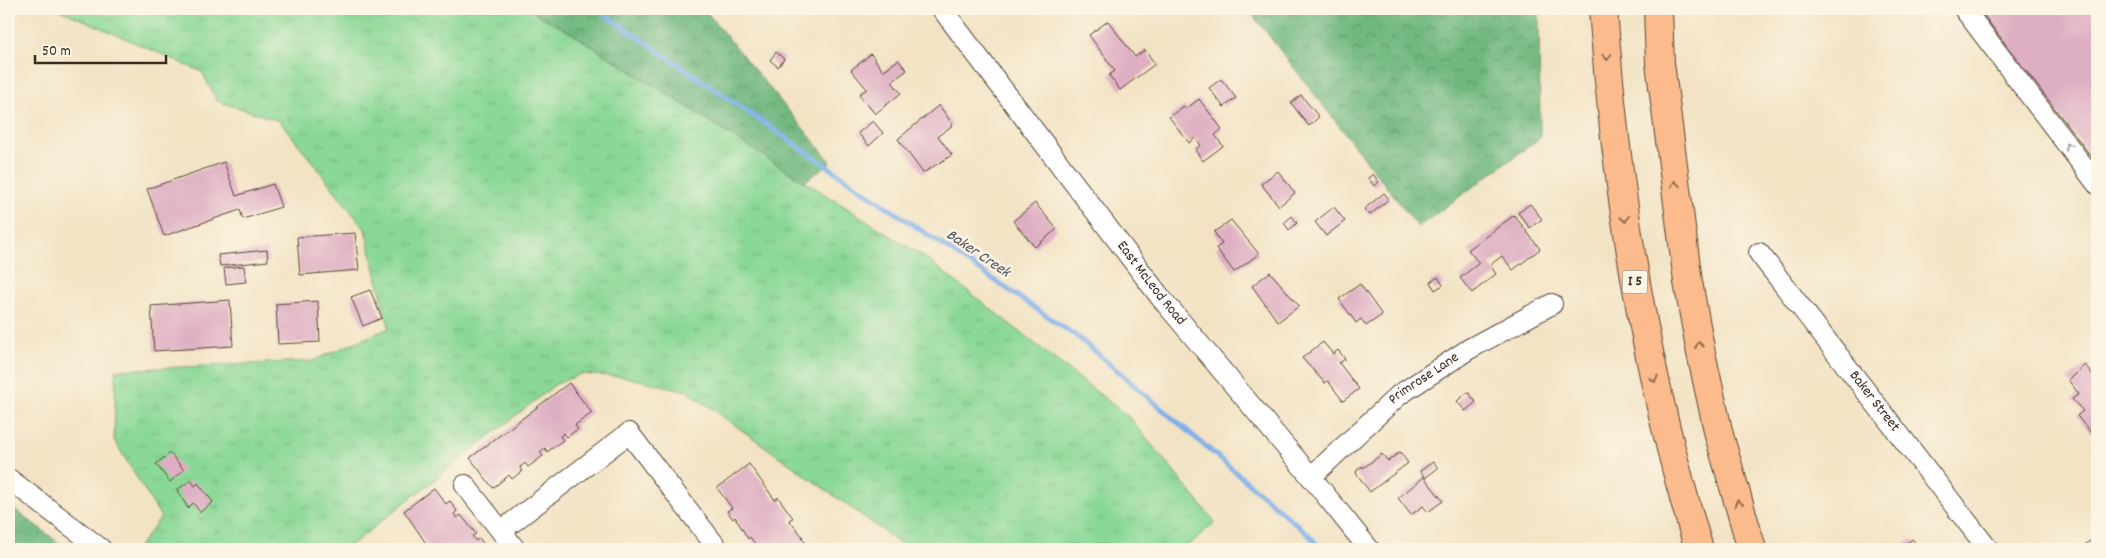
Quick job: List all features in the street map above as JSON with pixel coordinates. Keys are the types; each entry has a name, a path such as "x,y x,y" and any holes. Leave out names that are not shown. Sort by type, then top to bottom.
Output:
{"highway":[{"name":"I 5","path":"1603,9 1614,133 1637,291 1659,400 1699,549"},
{"path":"1658,9 1660,63 1688,282 1719,435 1752,549"}],"street":[{"name":"East McLeod Road","path":"942,9 1161,298 1369,549"},
{"path":"1964,9 2097,184"},
{"name":"Baker Street","path":"1759,253 1988,549"},
{"name":"Primrose Lane","path":"1311,477 1399,395 1469,349 1552,304"},
{"path":"501,531 628,433 718,549"},
{"path":"9,479 101,549"},
{"path":"466,485 515,549"}],"green space":[{"path":"58,9 528,9 573,34 924,257 1130,418 1215,522 1184,549 907,549 687,391 625,377 581,374 556,384 346,549 137,549 161,517 114,440 116,370 312,361 389,328 365,229 280,121 217,101 202,72"},
{"path":"528,9 704,9 831,162 804,182 573,34"},
{"path":"1248,9 1539,9 1540,138 1418,227"},
{"path":"9,505 67,549 9,549"}],"building":[{"path":"1979,9 2097,9 2097,164"},
{"path":"1108,21 1135,57 1145,50 1155,64 1120,90 1109,75 1115,71 1089,35"},
{"path":"776,52 784,59 778,67 770,60"},
{"path":"871,54 883,71 898,60 907,70 892,82 901,93 875,114 859,94 867,89 851,70"},
{"path":"1221,79 1236,98 1224,107 1209,88"},
{"path":"1301,95 1319,117 1309,126 1291,103"},
{"path":"1199,99 1222,129 1215,135 1223,146 1203,161 1195,150 1201,145 1195,138 1189,143 1169,117 1184,106 1186,109"},
{"path":"939,105 953,125 938,136 952,155 923,173 898,139"},
{"path":"873,121 883,133 869,146 858,133"},
{"path":"224,162 236,196 273,184 281,207 243,219 240,210 164,236 147,189"},
{"path":"1278,171 1295,193 1279,206 1261,184"},
{"path":"1373,174 1379,182 1374,186 1368,178"},
{"path":"1384,193 1389,199 1370,215 1364,209"},
{"path":"1035,203 1057,229 1035,247 1013,221"},
{"path":"1530,204 1542,219 1530,228 1518,213"},
{"path":"1334,207 1345,221 1326,236 1315,222"},
{"path":"1514,215 1540,249 1513,270 1502,256 1490,265 1496,274 1472,293 1460,278 1479,263 1468,250"},
{"path":"1292,216 1297,223 1289,230 1284,223"},
{"path":"1231,220 1259,254 1234,272 1216,248 1222,244 1214,232"},
{"path":"355,233 359,270 300,275 297,237"},
{"path":"267,250 268,261 220,266 218,255"},
{"path":"244,266 246,282 226,284 224,268"},
{"path":"1270,272 1299,306 1278,322 1252,286"},
{"path":"1438,277 1443,285 1435,290 1430,282"},
{"path":"1360,284 1382,315 1366,326 1361,319 1356,323 1339,299"},
{"path":"370,290 382,318 363,326 351,297"},
{"path":"230,300 233,346 154,351 151,306"},
{"path":"318,301 320,342 278,344 276,304"},
{"path":"1323,342 1333,354 1338,350 1345,359 1339,363 1359,389 1343,401 1328,381 1325,383 1302,358"},
{"path":"2085,365 2097,380 2094,386 2097,389 2097,428 2091,433 2077,416 2083,411 2072,399 2079,394 2068,380"},
{"path":"569,383 592,413 575,425 578,429 567,437 564,433 560,436 563,440 547,452 545,448 540,452 543,456 528,467 525,463 520,467 522,471 512,479 509,475 493,488 470,458"},
{"path":"1468,392 1476,402 1465,411 1457,401"},
{"path":"1400,452 1408,463 1370,492 1356,473 1357,470 1362,466 1363,468 1382,454 1388,461"},
{"path":"170,453 184,470 170,482 156,464"},
{"path":"1433,462 1438,468 1425,478 1420,471"},
{"path":"749,464 775,500 778,497 793,518 789,520 803,537 801,538 812,549 759,549 750,537 748,539 735,517 733,519 727,511 732,508 717,488"},
{"path":"1424,477 1443,501 1428,512 1423,506 1411,515 1398,498"},
{"path":"191,480 195,486 198,483 213,502 200,512 193,503 188,508 177,490"},
{"path":"434,488 446,504 450,501 457,511 454,514 457,518 461,515 476,534 472,536 476,541 479,538 487,548 430,549 404,511"},
{"path":"2097,535 2097,549 2088,549 2085,545"},
{"path":"1912,539 1920,549 1899,549"}],"waterway":[{"name":"Baker Creek","path":"597,9 1079,338 1309,535 1321,549"}]}
